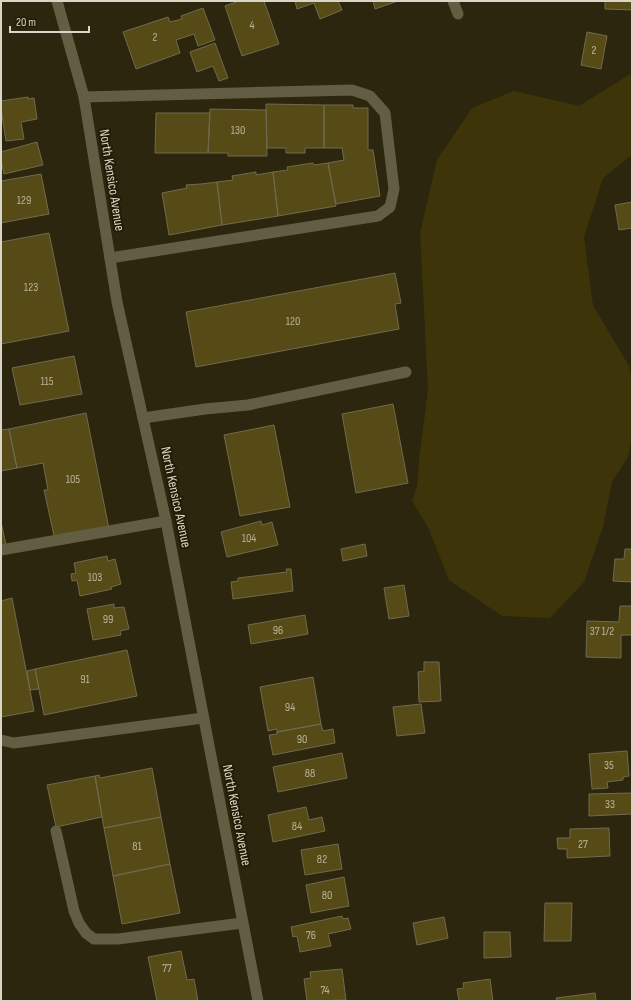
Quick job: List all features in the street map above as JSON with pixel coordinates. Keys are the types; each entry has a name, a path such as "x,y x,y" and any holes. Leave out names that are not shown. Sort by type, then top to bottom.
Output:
{"street":[{"name":"North Kensico Avenue","path":"57,1 84,97 117,302 166,521 258,1001"},
{"path":"454,1 458,14"},
{"path":"84,97 352,90 370,96 385,113 394,189 390,207 378,216 110,258"},
{"path":"143,418 205,409 248,405 406,372"},
{"path":"1,550 166,521"},
{"path":"1,740 14,743 203,718"},
{"path":"56,832 74,911 86,933 94,939 118,939 242,923"}],"shaded area":[{"path":"632,73 632,155 603,178 584,237 593,305 629,366 632,383 632,436 628,457 612,482 603,527 584,582 550,618 502,616 449,580 428,527 412,501 417,486 428,390 420,233 437,160 472,108 514,91 579,106"}],"building":[{"path":"239,1 264,1 279,44 242,56 225,6"},
{"path":"295,1 338,1 342,10 320,19 314,3 297,9"},
{"path":"373,1 398,1 375,9"},
{"path":"605,1 632,1 632,10 605,9"},
{"path":"203,8 215,40 198,46 194,34 176,40 180,53 136,69 123,32 168,17 170,22 182,19 181,16"},
{"path":"587,32 607,36 601,69 581,65"},
{"path":"215,43 228,78 219,81 213,66 197,72 190,52"},
{"path":"28,97 28,99 34,98 37,119 21,122 24,139 6,141 1,101"},
{"path":"266,104 324,105 324,148 305,148 305,153 286,153 286,148 267,148"},
{"path":"324,105 353,105 353,108 368,108 368,150 373,150 380,196 336,204 328,163 344,160 342,148 324,148"},
{"path":"210,109 266,110 267,156 228,156 228,153 208,153"},
{"path":"156,113 210,113 208,153 155,153"},
{"path":"37,142 43,165 4,174 1,161 1,152"},
{"path":"313,163 314,165 328,163 336,206 278,216 273,172 288,170 287,167"},
{"path":"256,172 256,175 273,172 278,216 222,225 217,182 233,180 232,176"},
{"path":"41,174 49,214 1,223 1,181"},
{"path":"217,182 222,225 169,235 162,193 187,188 186,185"},
{"path":"632,202 632,228 619,230 615,205"},
{"path":"49,233 69,331 1,344 1,242"},
{"path":"395,273 401,303 395,304 399,329 196,367 186,312"},
{"path":"74,356 82,394 20,405 12,368"},
{"path":"393,404 408,483 356,493 342,414"},
{"path":"86,413 109,529 55,540 44,490 48,490 43,463 17,468 9,429"},
{"path":"274,425 290,507 240,516 224,435"},
{"path":"9,429 17,468 1,471 1,430"},
{"path":"261,521 262,525 272,522 278,545 227,557 221,532"},
{"path":"1,522 6,545 1,546"},
{"path":"365,544 367,556 343,561 341,549"},
{"path":"625,549 632,549 632,582 613,581 615,559 624,559"},
{"path":"107,556 108,561 115,559 121,584 111,587 112,589 80,596 77,580 72,581 71,574 76,573 74,563"},
{"path":"286,569 291,569 293,591 233,599 231,582 238,581 238,578 287,572"},
{"path":"404,585 409,616 389,619 384,588"},
{"path":"12,598 34,711 1,717 1,601"},
{"path":"114,604 114,608 124,607 129,629 120,631 121,635 93,640 87,609"},
{"path":"620,606 632,606 632,635 621,635 621,658 586,657 587,621 619,622"},
{"path":"305,615 308,634 251,644 248,625"},
{"path":"127,650 137,696 44,715 35,669"},
{"path":"424,662 439,662 441,701 419,702 418,672 424,671"},
{"path":"35,669 39,689 30,690 27,671"},
{"path":"313,677 321,724 277,732 277,729 268,731 260,687"},
{"path":"421,704 425,733 397,736 393,707"},
{"path":"321,724 323,731 333,729 335,743 273,755 269,735 277,734 277,732"},
{"path":"627,751 629,776 623,777 623,780 607,782 608,788 592,789 589,754"},
{"path":"342,753 347,778 278,792 273,767"},
{"path":"152,768 161,817 104,828 95,776 99,775 100,778"},
{"path":"95,776 102,817 56,827 47,785"},
{"path":"632,793 632,814 589,816 589,794"},
{"path":"306,807 309,820 322,817 325,831 273,842 268,815"},
{"path":"161,817 170,864 113,876 104,828"},
{"path":"609,828 610,856 567,858 567,849 558,849 557,838 570,838 570,829"},
{"path":"338,844 342,869 305,875 301,850"},
{"path":"170,864 180,913 122,924 113,876"},
{"path":"344,877 349,906 311,913 306,885"},
{"path":"545,903 572,903 571,941 544,941"},
{"path":"342,916 343,919 348,918 351,929 328,934 331,946 300,952 297,936 293,937 291,927"},
{"path":"444,917 448,938 417,945 413,923"},
{"path":"484,932 510,932 511,957 484,958"},
{"path":"181,951 187,980 194,979 198,1001 157,1001 148,957"},
{"path":"342,969 346,1000 307,1001 304,979 311,978 310,972"},
{"path":"490,979 493,1001 459,1001 457,989 464,988 463,983"},
{"path":"595,993 596,1001 557,1001 556,998"}]}
